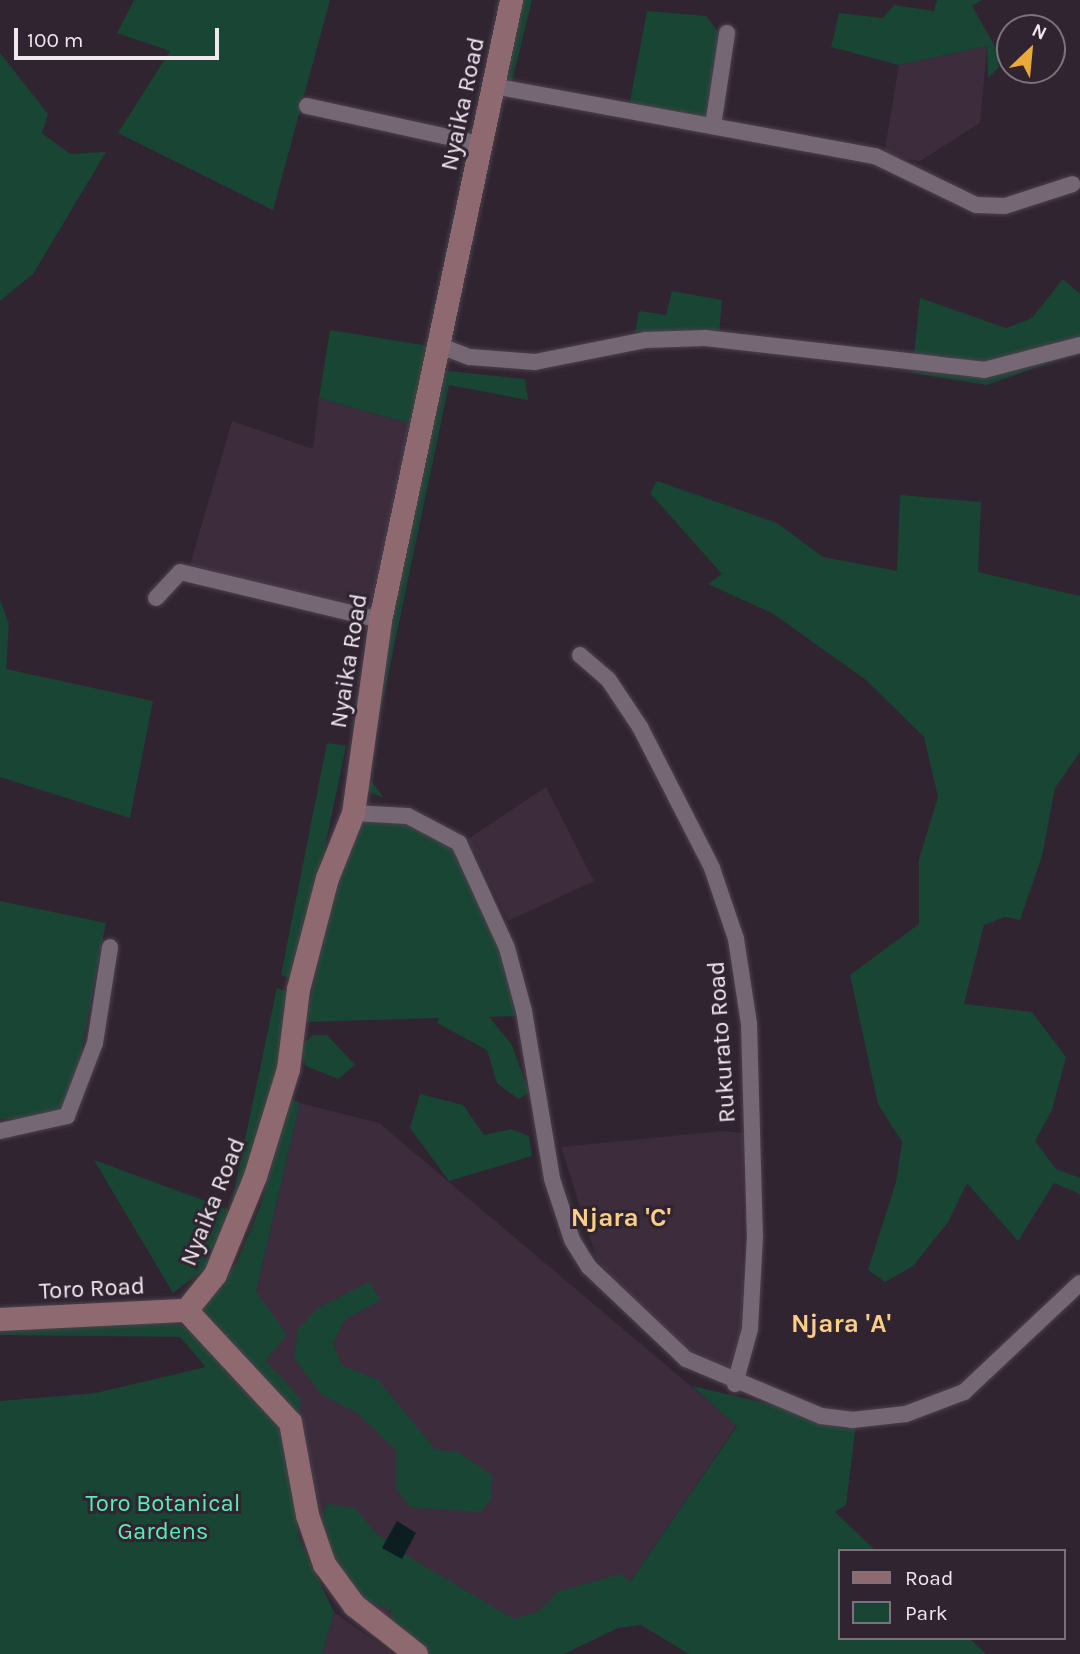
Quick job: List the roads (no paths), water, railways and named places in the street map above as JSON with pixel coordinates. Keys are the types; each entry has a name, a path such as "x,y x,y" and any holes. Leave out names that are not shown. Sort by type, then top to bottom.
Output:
{"street":[{"name":"Nyaika Road","path":"186,1310 215,1274 255,1176 288,1069 298,989 327,878 353,813 380,620 511,0"},
{"path":"713,126 727,33"},
{"path":"493,86 875,156 976,205 1005,206 1073,184"},
{"path":"307,106 480,144"},
{"path":"438,345 470,357 535,362 645,340 695,338 984,370 1080,345"},
{"path":"156,598 180,572 380,620"},
{"name":"Rukurato Road","path":"580,655 608,679 640,727 712,868 738,948 749,1024 755,1236 750,1329 735,1384"},
{"path":"353,813 408,816 459,843 506,948 524,1011 552,1180 572,1240 589,1267 686,1360 735,1384 821,1416 852,1420 906,1414 964,1392 1080,1283"},
{"path":"0,1131 67,1116 94,1043 110,947"},
{"path":"186,1310 290,1422 307,1515 324,1564 354,1605 416,1654"},
{"name":"Toro Road","path":"0,1319 186,1310"}],"district":[{"name":"Njara 'C'","path":"621,1218"},
{"name":"Njara 'A'","path":"841,1324"}],"park label":[{"name":"Toro Botanical Gardens","path":"163,1518"}]}
